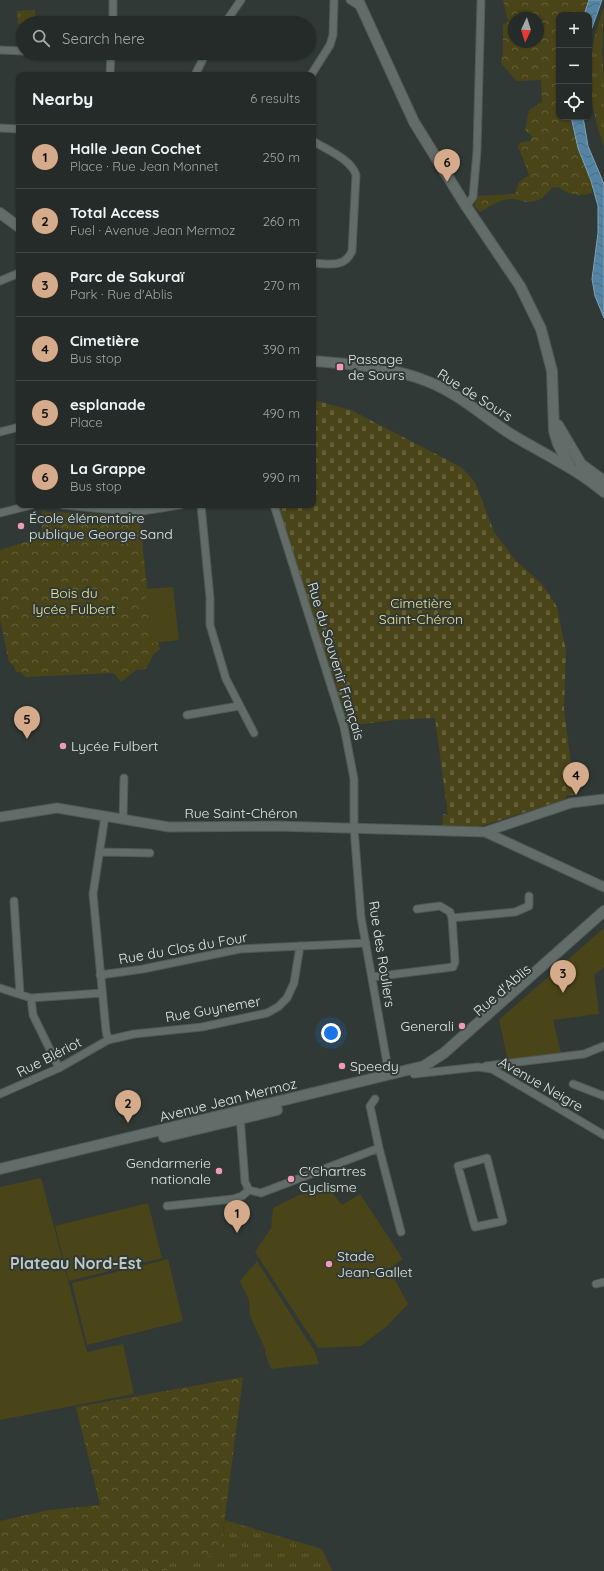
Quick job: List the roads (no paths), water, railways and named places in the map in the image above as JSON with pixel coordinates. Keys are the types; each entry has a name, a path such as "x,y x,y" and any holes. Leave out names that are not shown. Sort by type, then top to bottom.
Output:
{"main road":[{"path":"360,3 414,122 466,206 520,286 541,329 552,372 554,431 558,444 569,464 596,476 604,492"},
{"path":"0,212 16,225"},
{"name":"Rue de Sours","path":"316,361 370,366 429,382 446,391 513,436 569,464 581,464"},
{"path":"553,416 581,464 604,481"},
{"path":"548,454 558,444"},
{"name":"Rue d'Ablis","path":"436,1067 604,912"},
{"name":"Rue d'Ablis","path":"412,1071 436,1067 604,920"},
{"name":"Avenue Jean Mermoz","path":"0,1174 240,1116 412,1071"},
{"name":"Avenue Jean Mermoz","path":"0,1169 240,1116"}],"street":[{"path":"112,16 113,0"},
{"path":"230,16 241,0"},
{"path":"313,72 330,45 333,35 334,0"},
{"path":"350,0 360,3"},
{"path":"466,206 473,197 477,151 481,0"},
{"path":"0,50 16,51"},
{"path":"110,72 111,60"},
{"path":"196,72 202,60"},
{"path":"0,128 16,129"},
{"path":"316,143 349,164 354,169 356,175 352,251 349,258 336,264 316,263"},
{"path":"0,281 16,274"},
{"path":"0,432 16,428"},
{"path":"0,513 20,508"},
{"path":"122,508 136,512 161,508"},
{"path":"201,508 210,598 210,625 226,678 254,733"},
{"name":"Rue du Souvenir Français","path":"275,508 344,727 354,779 354,828"},
{"path":"187,715 239,706"},
{"path":"123,820 124,778"},
{"path":"485,832 571,803 604,799"},
{"name":"Rue Saint-Chéron","path":"0,817 56,808 169,827 354,828 485,832"},
{"path":"105,816 93,894 100,975 108,1040"},
{"name":"Rue des Rouliers","path":"354,828 361,917 387,1064 393,1069 412,1071"},
{"path":"485,832 604,888"},
{"path":"100,852 150,854"},
{"path":"452,918 515,912 529,906 529,896"},
{"path":"14,901 20,994"},
{"path":"372,977 453,967 455,962 452,918 450,912 440,906 417,909"},
{"name":"Rue du Clos du Four","path":"100,975 143,969 240,949 366,943"},
{"name":"Rue Guynemer","path":"108,1040 134,1034 202,1027 267,1013 278,1007 287,998 294,983 300,946"},
{"path":"0,988 30,998 102,993"},
{"path":"30,998 33,1015 60,1068"},
{"name":"Rue Blériot","path":"0,1094 60,1068 108,1040"},
{"path":"478,1067 584,1054 604,1046"},
{"name":"Avenue Neigre","path":"412,1071 436,1067 478,1067 492,1069 510,1078 604,1135"},
{"path":"573,1084 604,1096"},
{"path":"375,1099 370,1106 379,1148 401,1232"},
{"path":"240,1116 244,1182 249,1190 261,1193 379,1148"},
{"path":"487,1158 503,1221 498,1222 475,1227 458,1166 487,1158"},
{"path":"167,1206 233,1199 242,1196 249,1190"},
{"path":"596,1284 604,1282"}],"water":[{"path":"589,0 602,0 592,28 592,12 585,12"},
{"path":"572,120 584,120 588,146 604,184 604,318 595,296 592,279 598,233 598,206 591,181 578,148"}],"place":[{"name":"La Grappe","path":"447,182"},
{"name":"Passage de Sours","path":"340,367"},
{"name":"École élémentaire publique George Sand","path":"21,526"},
{"name":"esplanade","path":"27,739"},
{"name":"Lycée Fulbert","path":"63,746"},
{"name":"Cimetière","path":"576,795"},
{"name":"Parc de Sakuraï","path":"563,993"},
{"name":"Generali","path":"462,1026"},
{"name":"Speedy","path":"342,1066"},
{"name":"Total Access","path":"128,1123"},
{"name":"Gendarmerie nationale","path":"219,1171"},
{"name":"C'Chartres Cyclisme","path":"291,1179"},
{"name":"Halle Jean Cochet","path":"237,1233"},
{"name":"Stade Jean-Gallet","path":"329,1264"}],"district":[{"name":"Plateau Nord-Est","path":"76,1263"}],"park label":[{"name":"Bois du lycée Fulbert","path":"74,602"},
{"name":"Cimetière Saint-Chéron","path":"421,612"}]}
